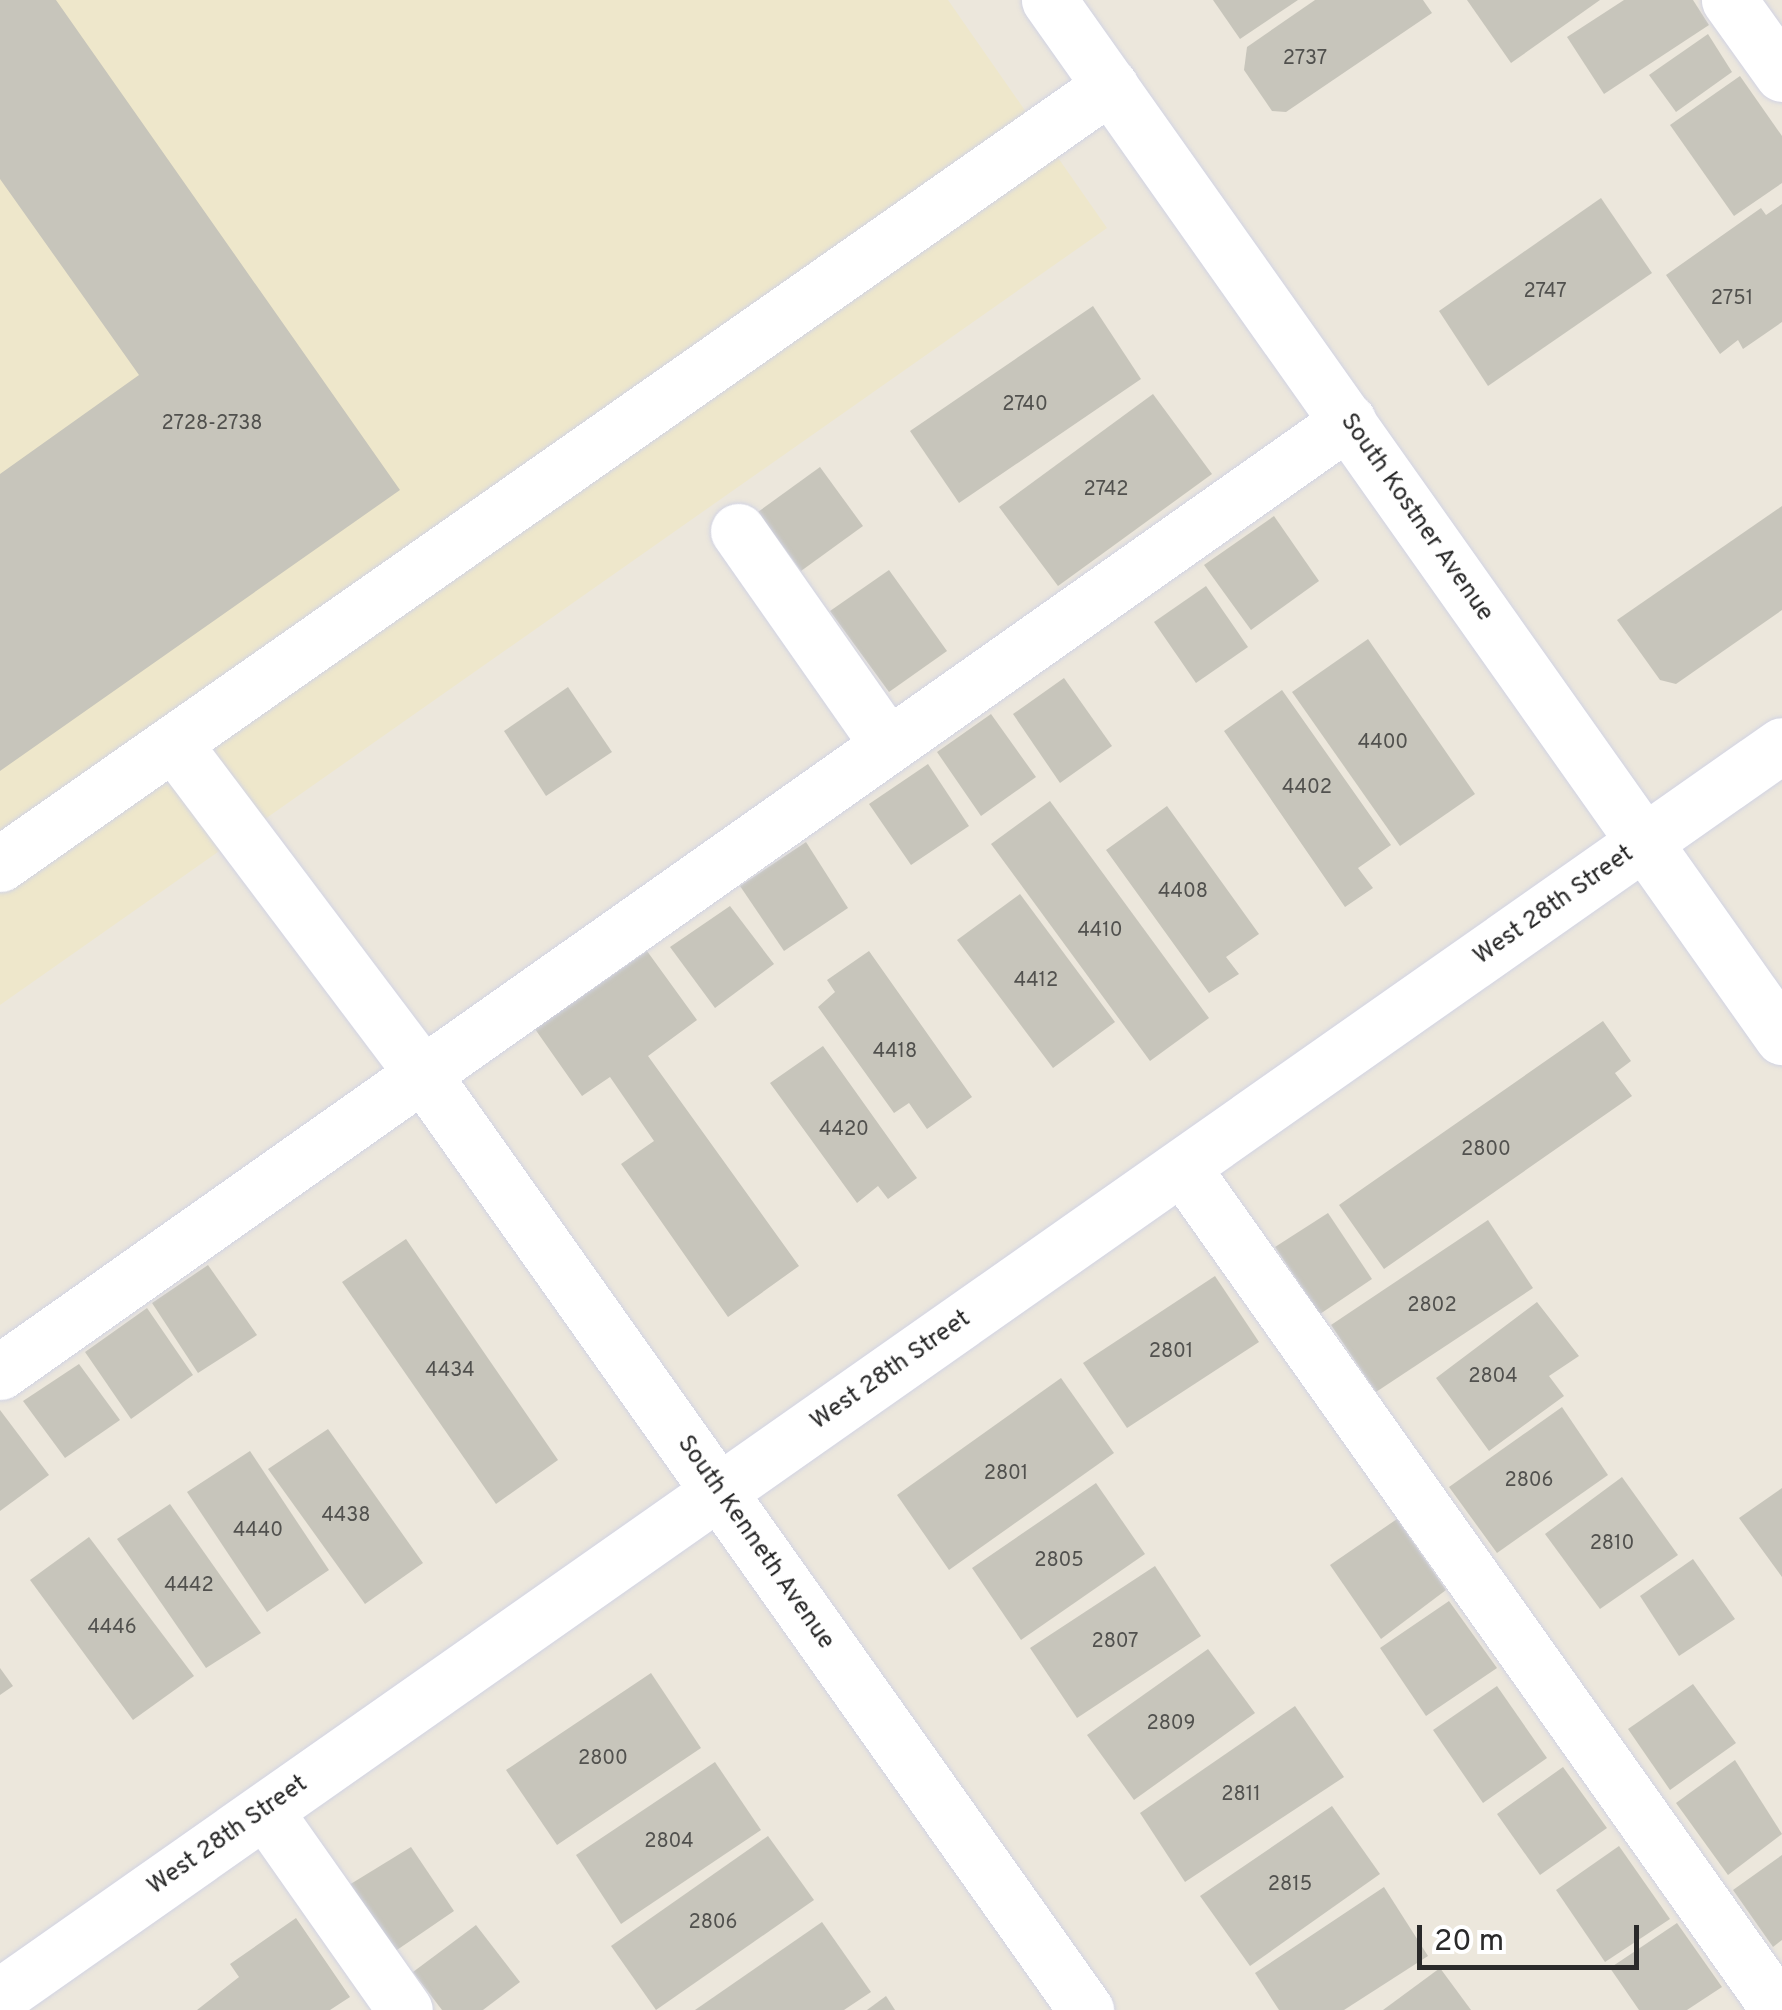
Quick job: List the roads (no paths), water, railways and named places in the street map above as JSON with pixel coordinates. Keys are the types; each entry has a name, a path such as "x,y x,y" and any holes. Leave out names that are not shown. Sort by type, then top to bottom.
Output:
{"street":[{"name":"South Kostner Avenue","path":"1049,0 1782,1037"},
{"path":"1729,0 1782,74"},
{"path":"0,864 1110,86"},
{"path":"0,1372 1348,421"},
{"path":"738,531 887,744"},
{"name":"South Kenneth Avenue","path":"174,744 424,1076 1086,2010"},
{"name":"West 28th Street","path":"0,1996 1782,745"},
{"path":"1182,1166 1779,2010"},
{"path":"265,1810 405,2010"}]}
